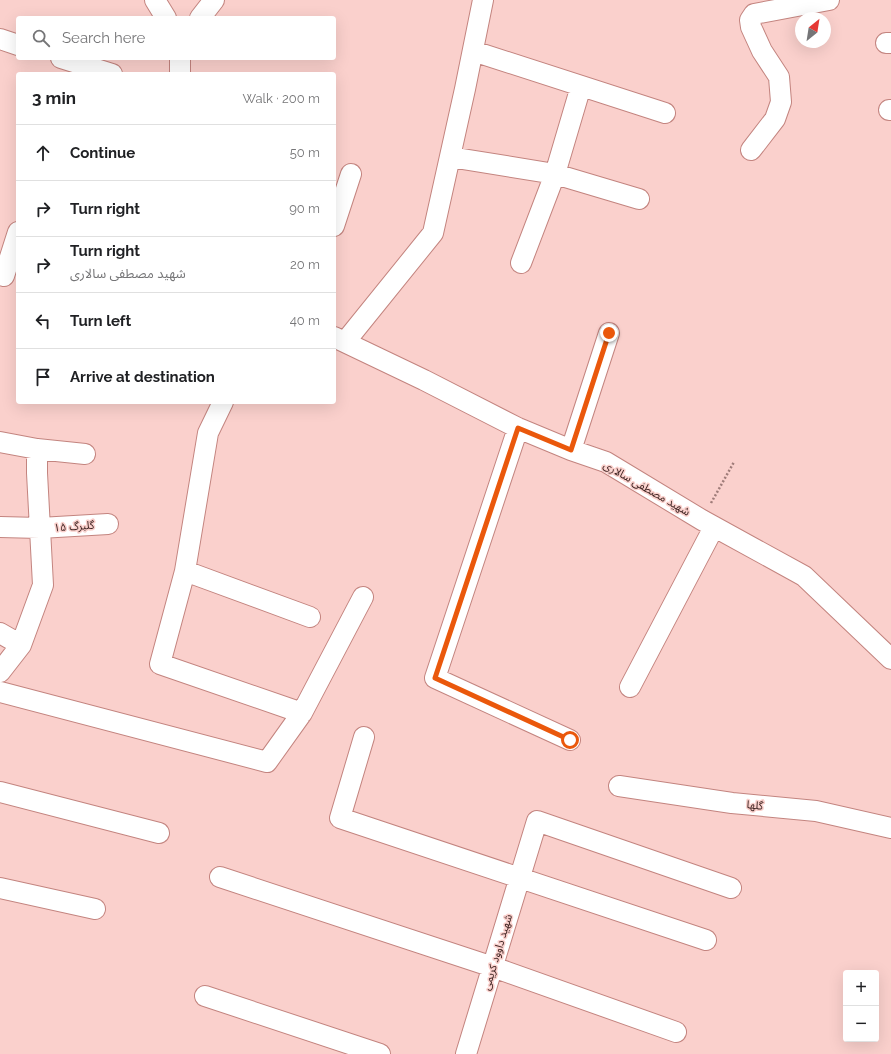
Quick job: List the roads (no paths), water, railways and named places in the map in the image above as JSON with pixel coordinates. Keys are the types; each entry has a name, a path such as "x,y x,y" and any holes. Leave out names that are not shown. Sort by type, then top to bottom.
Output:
{"street":[{"path":"155,0 165,16"},
{"path":"202,16 214,0"},
{"path":"339,340 433,233 483,0"},
{"path":"752,150 775,119 781,102 779,77 762,52 751,27 750,20 754,14 829,0"},
{"path":"0,39 16,44"},
{"path":"473,51 665,113"},
{"path":"67,60 106,72"},
{"path":"180,60 180,72"},
{"path":"521,264 555,174 581,86"},
{"path":"450,157 555,174 639,199"},
{"path":"336,220 351,174"},
{"path":"4,276 16,238"},
{"path":"571,450 609,333"},
{"name":"شهید مصطفی سالاری","path":"339,340 424,380 518,428 571,450 606,462 708,523 804,576 891,659"},
{"path":"222,404 208,433 185,571 160,664 302,713"},
{"path":"518,428 435,678 570,740"},
{"path":"0,442 37,449 85,454"},
{"path":"0,672 20,645 43,585 37,449"},
{"path":"630,687 708,523"},
{"name":"گلبرگ ۱۵","path":"0,527 40,528 108,524"},
{"path":"185,571 310,617"},
{"path":"0,692 267,762 302,713 363,596"},
{"path":"0,633 20,645"},
{"path":"364,737 340,818 706,940"},
{"name":"گلها","path":"619,786 732,803 816,811 891,828"},
{"path":"0,792 159,833"},
{"name":"شهید داوود کریمی","path":"466,1054 537,821 731,888"},
{"path":"220,877 493,967 676,1032"},
{"path":"0,888 95,909"},
{"path":"205,996 380,1054"}]}
